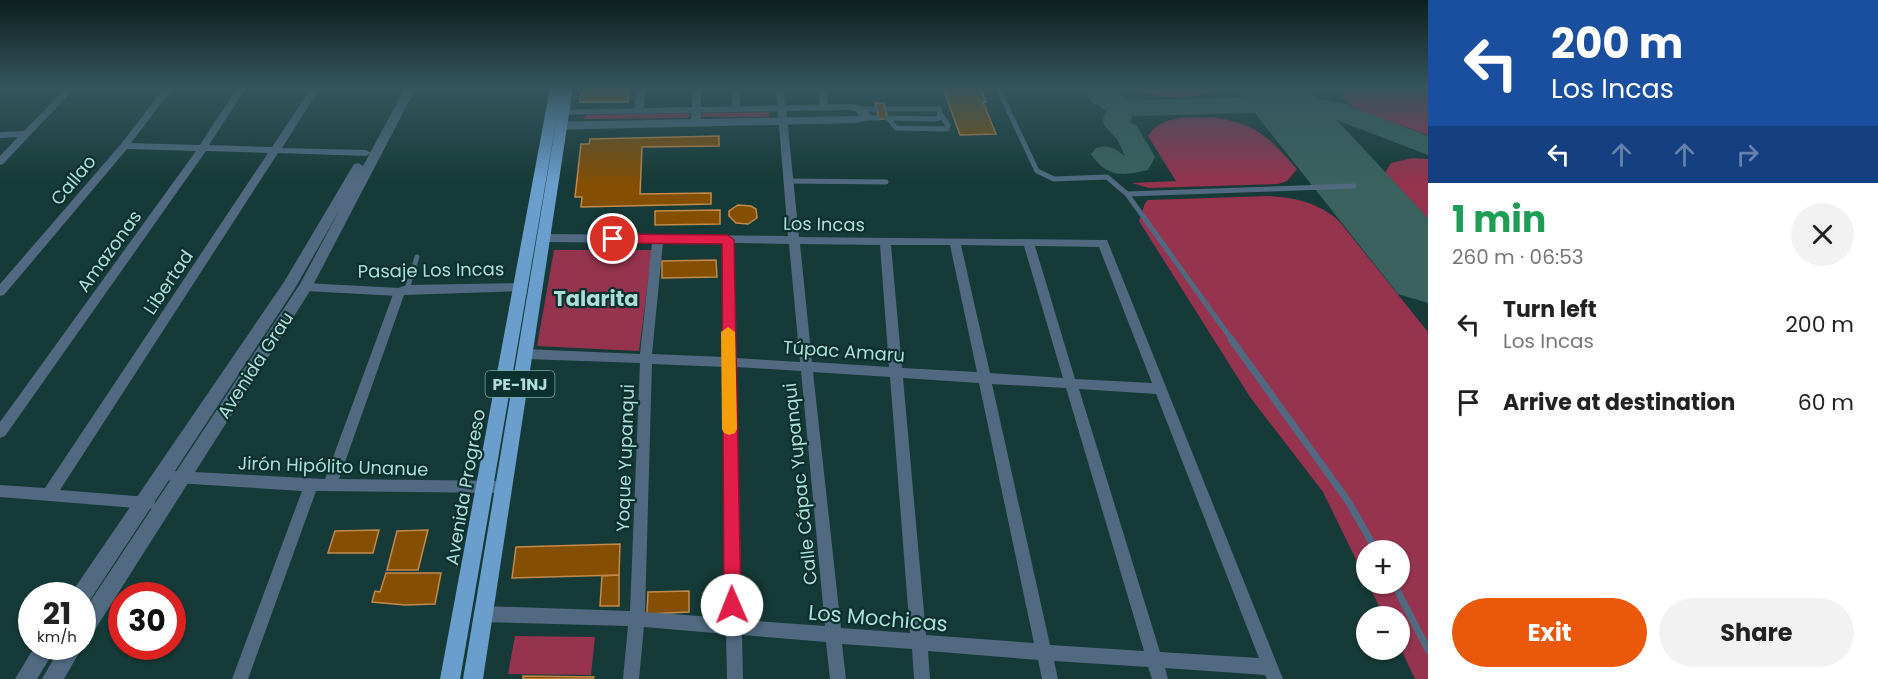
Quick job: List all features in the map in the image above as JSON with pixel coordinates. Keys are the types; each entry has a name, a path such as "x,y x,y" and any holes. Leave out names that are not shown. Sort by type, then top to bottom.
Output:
{"main road":[{"name":"Avenida Progreso","path":"472,679 544,238 556,120"},
{"name":"Avenida Progreso","path":"450,679 522,288 556,120"}],"street":[{"path":"0,162 41,120"},
{"name":"Callao","path":"0,292 144,120"},
{"name":"Amazonas","path":"0,432 221,120"},
{"name":"Libertad","path":"49,494 296,120"},
{"name":"Avenida Grau","path":"90,582 289,286 384,120"},
{"name":"Avenida Grau","path":"96,611 306,287 394,120"},
{"path":"588,120 696,122 797,120"},
{"name":"Calle Cápac Yupanqui","path":"782,121 838,679"},
{"path":"0,135 27,134"},
{"path":"124,146 366,153"},
{"name":"Los Incas","path":"544,238 1103,243 1161,388"},
{"name":"Yoque Yupanqui","path":"631,679 637,619 646,357 658,239"},
{"path":"728,240 728,362 735,679"},
{"path":"885,241 922,679"},
{"path":"955,242 1050,679"},
{"path":"1028,242 1160,679"},
{"name":"Pasaje Los Incas","path":"306,287 403,291 522,288"},
{"path":"330,485 403,291"},
{"name":"Túpac Amaru","path":"525,354 646,357 1161,388"},
{"path":"1161,388 1272,673"},
{"name":"Jirón Hipólito Unanue","path":"162,476 311,485 504,487"},
{"path":"240,679 311,485"},
{"path":"0,491 166,504"},
{"name":"Los Mochicas","path":"483,614 637,619 1154,660 1272,673"},
{"path":"25,679 38,660"},
{"path":"52,679 64,660"}],"lane":[{"path":"889,120 896,128 947,129 948,125 944,120"},
{"path":"1013,120 1037,171 1054,179 1107,177 1127,194 1348,501 1371,540"},
{"path":"788,181 886,182"},
{"path":"1127,194 1354,186"},
{"path":"403,291 417,257"},
{"path":"1399,594 1428,650"}],"shaded area":[{"path":"1226,120 1240,123 1269,140 1297,169 1287,181 1278,184 1149,188 1132,183 1176,181 1148,136 1154,129 1168,121"},
{"path":"1385,120 1428,120 1428,135"},
{"path":"1412,158 1428,159 1428,228 1387,182 1386,171 1391,163"},
{"path":"1269,196 1307,202 1339,221 1428,332 1428,679 1415,679 1406,660 1410,660 1410,606 1379,606 1373,594 1410,594 1410,540 1356,540 1356,560 1323,492 1250,397 1139,221 1148,200"},
{"path":"554,250 652,250 639,351 537,346"},
{"path":"515,636 595,637 591,675 508,674"}],"building":[{"path":"954,120 990,120 996,134 960,135"},
{"path":"719,136 719,146 642,147 640,194 711,193 711,204 581,207 582,197 575,197 581,144 589,144 590,139"},
{"path":"738,205 751,206 756,209 757,218 748,224 736,223 729,216 729,211"},
{"path":"720,210 720,224 655,225 655,211"},
{"path":"716,260 717,277 662,278 662,261"},
{"path":"379,530 373,553 328,553 335,531"},
{"path":"428,530 418,570 387,570 397,531"},
{"path":"620,544 619,575 512,578 516,547"},
{"path":"386,573 441,573 435,604 405,605 372,602 375,591 380,592"},
{"path":"619,575 619,606 600,606 602,576"},
{"path":"689,591 689,612 647,614 648,592"},
{"path":"523,676 594,677 593,679 523,679"}],"taxiway":[{"path":"1106,154 1112,161 1128,165 1138,163 1140,157 1127,132 1118,126 1116,120"},
{"path":"1360,120 1428,146"}],"runway":[{"path":"1296,120 1428,272"}],"slow traffic":[{"path":"728,332 729,429"}],"district":[{"name":"Talarita","path":"596,298"}],"route":[{"path":"613,239 728,240 732,605"}]}
